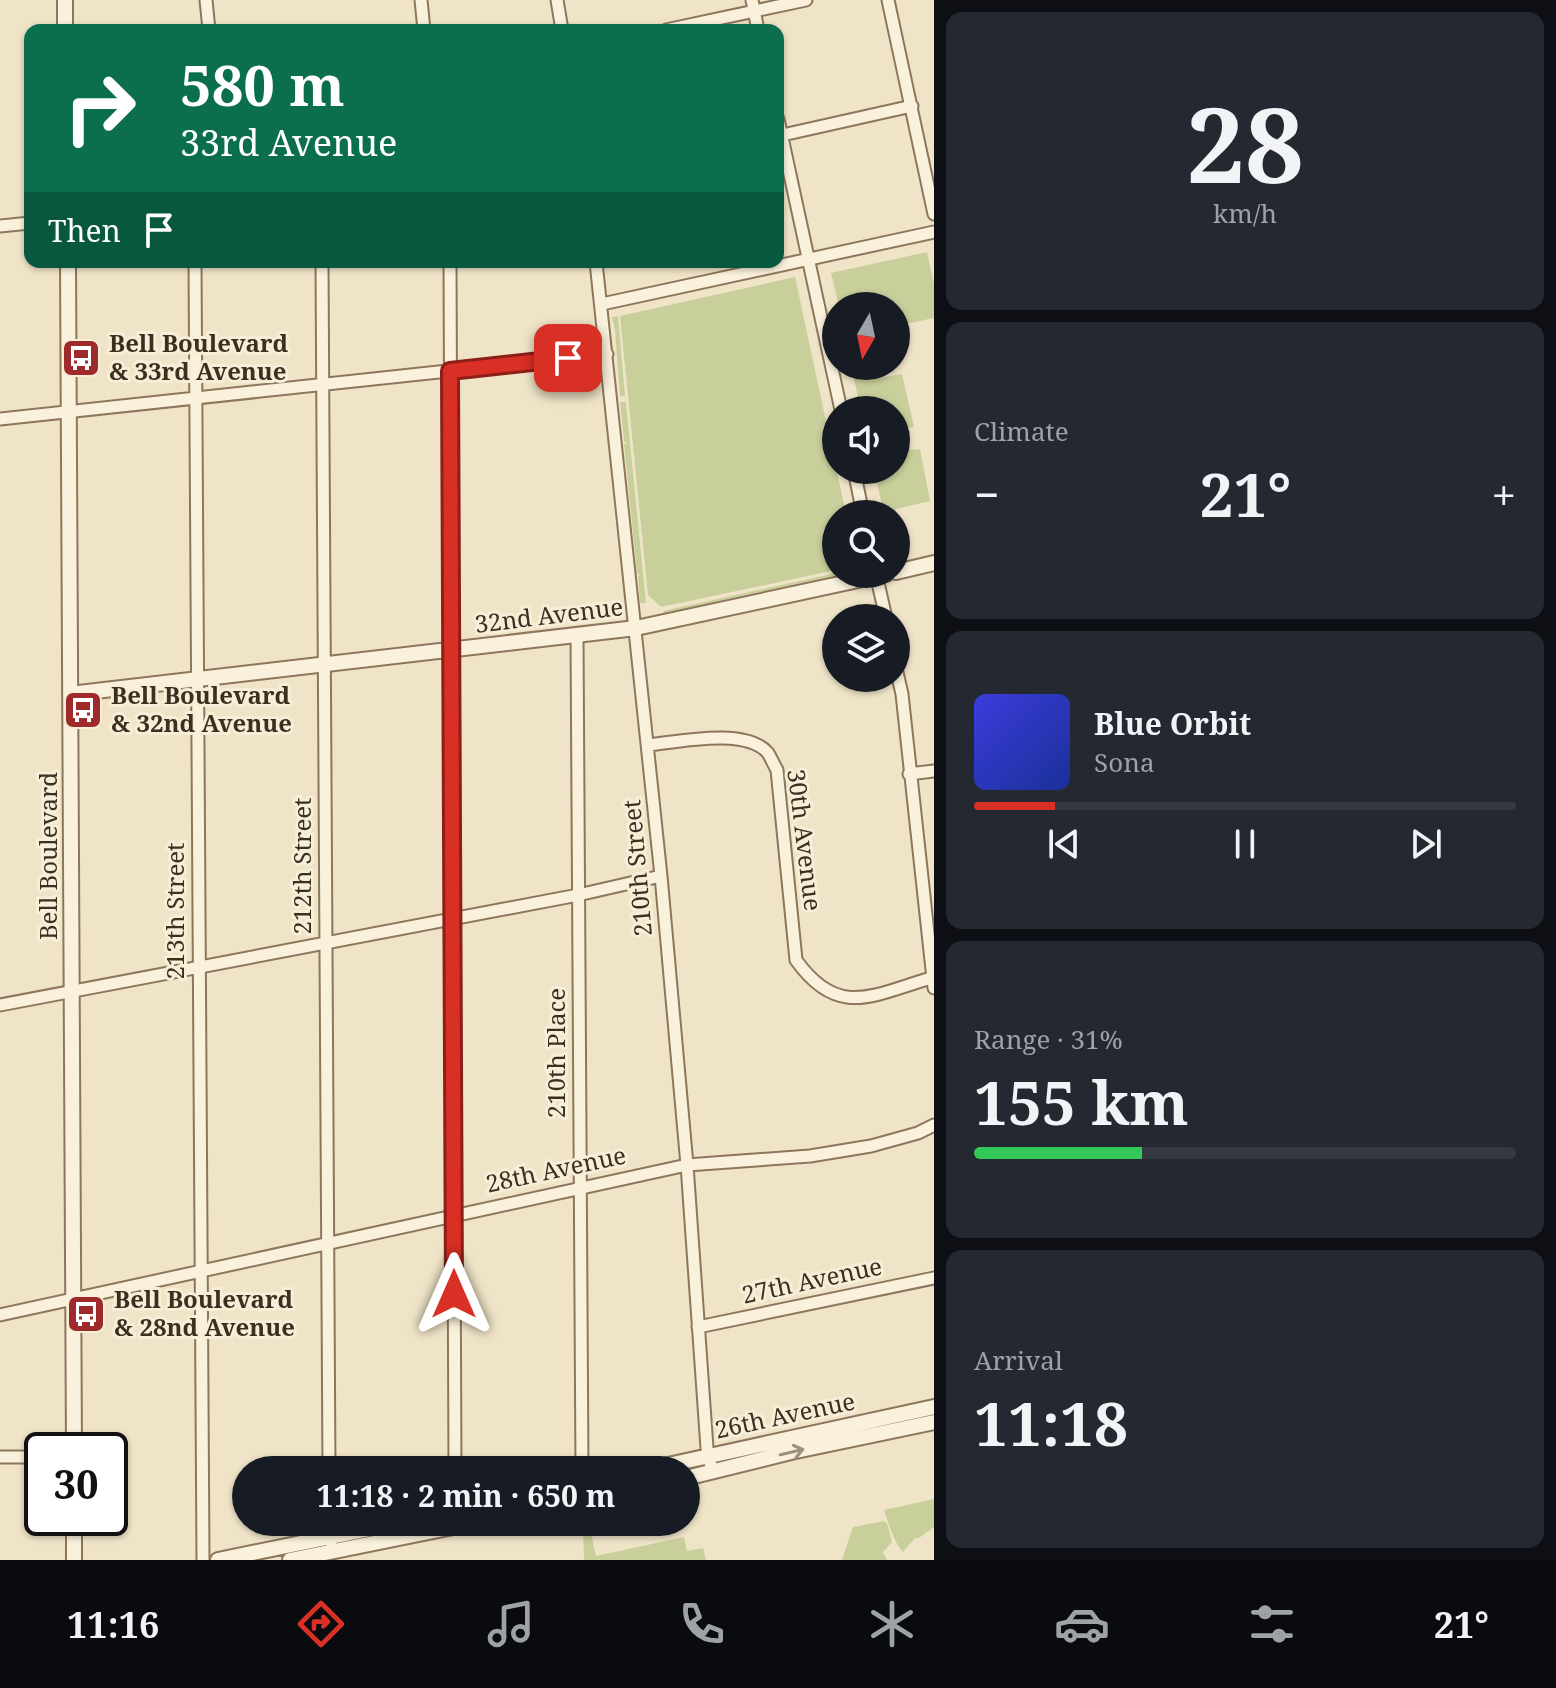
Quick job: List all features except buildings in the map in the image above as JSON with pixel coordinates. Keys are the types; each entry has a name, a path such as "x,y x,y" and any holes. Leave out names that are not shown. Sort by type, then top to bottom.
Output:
{"street":[{"path":"65,0 65,24"},
{"path":"206,0 208,24"},
{"path":"421,0 423,24"},
{"path":"557,0 561,24"},
{"path":"688,24 753,6 806,0"},
{"path":"888,0 934,214"},
{"path":"784,135 912,106"},
{"path":"784,153 838,396"},
{"path":"0,226 24,224"},
{"path":"784,265 934,232"},
{"name":"Bell Boulevard","path":"68,268 74,1432"},
{"name":"213th Street","path":"195,268 203,1560"},
{"name":"212th Street","path":"322,268 329,1456"},
{"path":"450,268 455,1456"},
{"name":"210th Street","path":"597,268 661,876 687,1165 708,1454 712,1471"},
{"path":"602,304 771,268"},
{"path":"0,419 607,354"},
{"path":"910,569 934,563"},
{"name":"32nd Avenue","path":"70,694 636,628 822,587"},
{"name":"210th Place","path":"577,635 582,1456"},
{"path":"902,692 932,983"},
{"name":"30th Avenue","path":"648,745 731,739 750,742 766,751 777,770 796,960 811,980 824,990 845,998 870,997 932,983"},
{"path":"909,774 934,771"},
{"path":"0,1005 578,895 661,876"},
{"name":"28th Avenue","path":"0,1315 687,1165 810,1156 871,1146 918,1133 934,1125"},
{"name":"27th Avenue","path":"698,1327 934,1278"},
{"name":"26th Avenue","path":"700,1456 934,1407"},
{"name":"26th Avenue","path":"700,1474 934,1422"},
{"path":"0,1457 24,1457"},
{"path":"74,1536 74,1560"},
{"path":"218,1560 331,1537"},
{"path":"290,1560 331,1537"}],"green space":[{"path":"927,252 934,284 934,318 910,323 910,292 836,292 831,273"},
{"path":"795,277 822,402 822,484 840,484 843,500 822,500 822,573 661,607 648,595 620,316"},
{"path":"618,316 625,396 620,396 612,317"},
{"path":"854,380 903,380 907,396 858,396"},
{"path":"620,402 626,402 646,603 640,603 640,575 637,573 624,444 627,444 624,441"},
{"path":"920,449 930,501 910,506 910,500 881,500 877,484 910,484 910,450"},
{"path":"822,576 822,578 663,611"},
{"path":"934,1499 934,1527 915,1538 903,1552 894,1538 884,1510"},
{"path":"884,1521 892,1542 883,1552 887,1560 842,1560 853,1527"},
{"path":"583,1536 591,1536 596,1556 684,1537 687,1551 703,1548 706,1560 584,1560"}],"place":[{"name":"Bell Boulevard & 33rd Avenue","path":"81,358"},
{"name":"Bell Boulevard & 32nd Avenue","path":"83,710"},
{"name":"Bell Boulevard & 28nd Avenue","path":"86,1314"}],"route":[{"path":"454,1294 450,371 568,358"}]}
